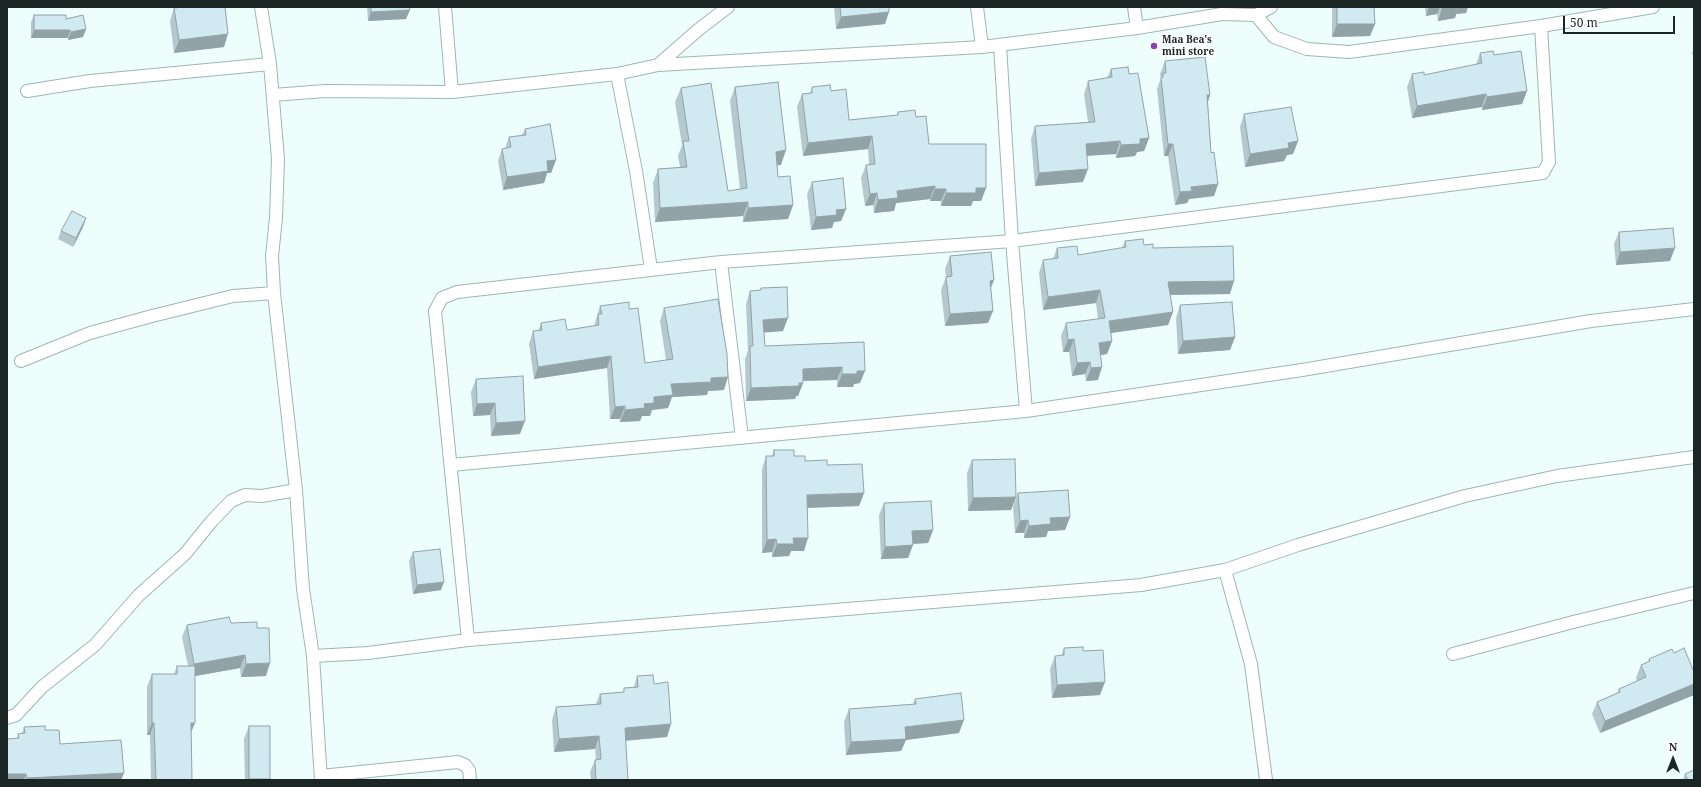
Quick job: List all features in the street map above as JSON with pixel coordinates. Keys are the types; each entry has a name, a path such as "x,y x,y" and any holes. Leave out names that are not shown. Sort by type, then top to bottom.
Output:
{"street":[{"path":"261,7 270,64 278,159 276,218 272,256 274,293 296,490 303,589 313,656 321,778 458,762 465,764 469,770 470,780"},
{"path":"445,7 452,92"},
{"path":"658,65 698,30 728,7"},
{"path":"977,7 982,47"},
{"path":"1134,7 1137,28"},
{"path":"273,95 325,91 452,92 618,74 658,65 982,47 1137,28 1222,14 1256,15 1271,7"},
{"path":"1256,15 1274,36 1307,49 1349,52 1540,26 1653,7"},
{"path":"468,640 435,311 442,298 457,292 721,262 1012,241 1543,173 1549,162 1540,26"},
{"path":"1000,45 1012,241 1026,411"},
{"path":"27,91 90,81 270,64"},
{"path":"618,74 636,171 651,269"},
{"path":"721,262 742,438"},
{"path":"22,361 90,333 152,316 234,296 274,293"},
{"path":"451,465 1026,411 1302,370 1591,321 1694,308"},
{"path":"313,656 368,653 468,640 1141,585 1225,570 1298,545 1465,496 1557,476 1694,457"},
{"path":"7,718 16,715 42,687 95,645 116,623 139,595 185,554 211,522 231,501 245,495 262,496 296,490"},
{"path":"1225,570 1251,664 1266,780"},
{"path":"1453,654 1577,621 1694,593"}],"building":[{"path":"225,7 228,34 179,40 174,8"},
{"path":"371,7 409,7 410,10 371,12"},
{"path":"840,7 889,7 889,12 841,17"},
{"path":"1337,7 1374,7 1375,24 1337,24"},
{"path":"34,15 66,15 66,19 83,15 86,29 71,32 70,30 34,30"},
{"path":"1493,51 1494,55 1521,51 1527,91 1487,97 1486,94 1417,106 1412,74 1424,72 1424,75 1482,63 1480,53"},
{"path":"1205,57 1210,95 1207,95 1211,153 1214,152 1218,184 1191,187 1192,191 1180,192 1173,144 1168,144 1161,77 1163,77 1163,73 1166,73 1165,61"},
{"path":"1128,67 1129,74 1138,73 1149,138 1140,139 1140,144 1121,145 1120,141 1086,144 1088,169 1039,173 1035,126 1095,122 1088,81 1112,77 1111,69"},
{"path":"778,82 786,150 776,152 778,177 790,176 793,205 748,208 748,202 660,208 658,169 687,167 683,141 689,141 681,88 711,83 728,191 747,188 735,87"},
{"path":"830,85 831,91 846,89 849,120 898,115 898,112 915,110 916,117 926,116 929,144 986,144 986,188 976,188 976,193 946,193 946,189 935,189 935,186 897,191 898,198 878,200 877,193 870,194 866,165 875,164 872,136 808,143 802,94 812,93 812,87"},
{"path":"1291,107 1298,141 1288,143 1289,148 1250,154 1244,114"},
{"path":"550,124 556,160 547,161 548,171 507,177 502,149 511,147 509,137 526,135 525,129"},
{"path":"843,178 846,209 836,210 837,215 816,217 812,182"},
{"path":"72,211 86,218 76,238 61,231"},
{"path":"1673,228 1675,248 1620,252 1619,232"},
{"path":"1143,239 1144,245 1153,244 1153,248 1233,246 1234,281 1168,282 1173,312 1109,321 1112,341 1099,343 1102,367 1091,368 1090,362 1077,363 1074,339 1068,340 1066,323 1105,318 1100,290 1048,297 1043,260 1058,258 1057,248 1077,246 1078,255 1126,247 1125,241"},
{"path":"991,252 994,280 990,281 993,311 950,314 946,277 952,276 950,256"},
{"path":"787,287 788,318 763,320 765,346 864,342 865,371 857,371 857,374 842,374 842,367 803,369 803,383 799,383 799,386 751,388 750,346 753,346 750,291 761,290 761,288"},
{"path":"718,299 727,354 728,377 711,378 711,382 671,384 673,395 654,397 654,403 644,404 645,408 625,410 625,406 615,407 611,356 538,367 533,331 542,330 541,323 565,319 567,330 599,325 598,314 602,314 600,306 629,302 629,309 638,308 645,363 673,359 664,308"},
{"path":"1232,302 1235,337 1183,341 1180,305"},
{"path":"523,376 525,421 496,423 495,403 477,404 476,379"},
{"path":"774,450 794,450 794,456 805,456 805,461 827,460 827,465 862,464 864,493 807,495 808,538 793,538 794,544 777,544 776,539 767,540 766,456 774,456"},
{"path":"1015,459 1016,497 973,498 972,460"},
{"path":"1068,490 1070,517 1050,518 1051,524 1029,526 1028,520 1020,521 1018,493"},
{"path":"931,501 933,530 912,531 913,545 885,547 884,503"},
{"path":"440,549 444,582 417,585 413,552"},
{"path":"229,617 231,623 257,622 257,628 269,628 270,663 246,664 245,655 194,664 187,625"},
{"path":"1083,647 1083,651 1103,650 1105,682 1057,685 1055,656 1064,655 1064,648"},
{"path":"1684,648 1694,672 1694,684 1605,721 1597,702 1620,692 1619,689 1646,677 1641,665 1650,661 1649,659 1672,649 1674,653"},
{"path":"177,666 195,666 195,723 191,723 192,780 156,780 154,723 152,723 152,674 177,674"},
{"path":"653,675 654,684 668,682 671,724 625,728 628,780 596,780 595,760 601,759 599,736 559,739 556,707 601,704 600,694 624,692 624,688 638,687 637,676"},
{"path":"961,693 964,720 905,727 906,739 851,742 849,709 916,704 915,699"},
{"path":"45,726 45,730 59,730 60,744 121,740 124,773 27,778 26,774 7,774 7,739 19,738 18,734 25,733 24,727"},
{"path":"249,726 270,726 270,779 249,779"},
{"path":"1694,770 1694,780 1688,780 1685,774"}],"place":[{"name":"Maa Bea's mini store","path":"1154,46"}]}
